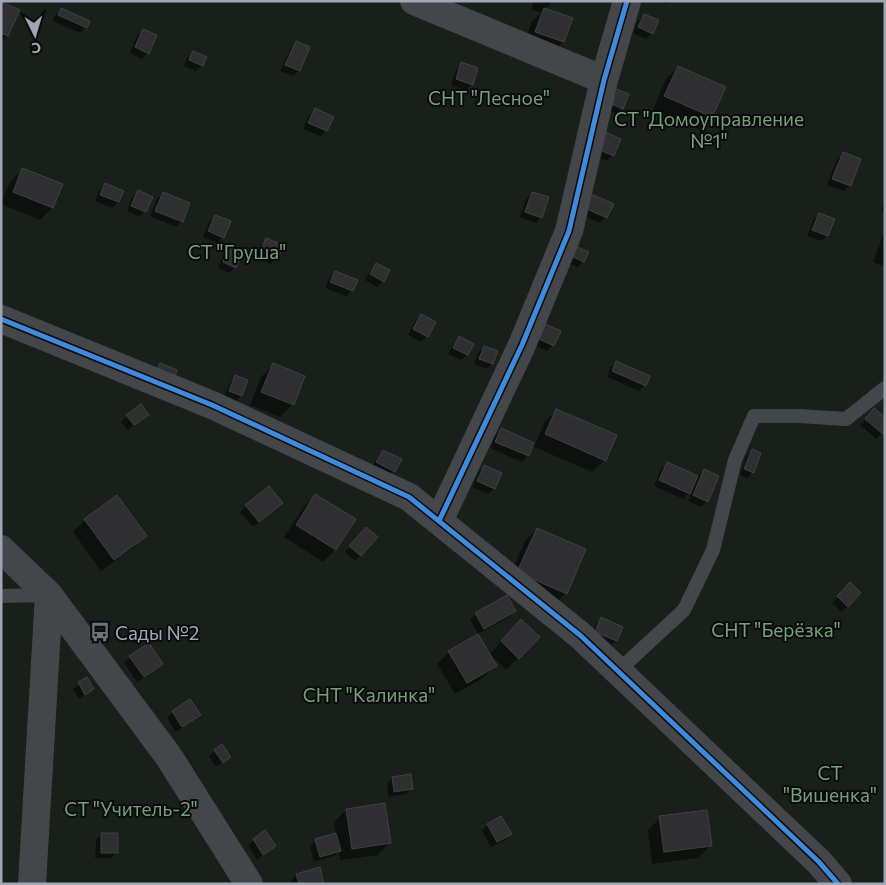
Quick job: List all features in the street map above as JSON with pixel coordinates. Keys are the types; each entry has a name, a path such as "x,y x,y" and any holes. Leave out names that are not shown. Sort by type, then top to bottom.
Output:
{"street":[{"path":"414,1 604,80"},
{"path":"439,521 522,345 570,231 604,80 627,1"},
{"path":"1,319 221,409 410,497 581,636 820,862 838,884"},
{"path":"1,548 49,595 169,757 249,884"},
{"path":"32,884 49,595"}],"lane":[{"path":"618,671 684,610 713,550 735,460 754,416 846,419 885,388"},
{"path":"1,596 49,595"}],"green space":[{"path":"1,1 885,1 885,884 1,884"}],"building":[{"path":"1,2 20,10 8,36 1,33"},
{"path":"61,8 90,21 87,28 58,15"},
{"path":"544,8 573,18 564,42 535,32"},
{"path":"644,14 659,20 653,34 638,27"},
{"path":"143,29 157,35 149,54 135,47"},
{"path":"296,41 310,47 300,71 285,65"},
{"path":"193,51 207,57 203,66 189,60"},
{"path":"461,62 478,68 473,85 456,79"},
{"path":"678,66 726,87 712,117 664,96"},
{"path":"616,89 629,94 623,109 609,103"},
{"path":"315,108 334,117 327,131 308,123"},
{"path":"605,132 621,139 614,156 598,149"},
{"path":"843,152 861,159 851,186 832,179"},
{"path":"22,168 63,184 53,208 13,192"},
{"path":"105,183 124,191 119,202 100,195"},
{"path":"138,190 153,197 146,212 131,206"},
{"path":"163,192 190,203 183,222 155,211"},
{"path":"532,192 549,197 542,218 525,212"},
{"path":"591,194 614,204 607,218 585,208"},
{"path":"819,213 835,219 828,236 812,230"},
{"path":"215,215 231,221 224,238 208,231"},
{"path":"266,238 283,245 278,259 260,252"},
{"path":"575,246 589,252 584,262 571,256"},
{"path":"229,247 243,253 236,268 223,262"},
{"path":"376,263 390,270 384,282 370,274"},
{"path":"335,271 358,280 353,291 330,282"},
{"path":"421,314 436,322 428,337 413,329"},
{"path":"543,323 561,331 554,346 537,338"},
{"path":"459,336 474,344 468,355 453,348"},
{"path":"484,346 498,351 493,364 479,359"},
{"path":"616,361 650,376 646,386 612,371"},
{"path":"160,363 177,370 173,382 155,374"},
{"path":"273,363 305,376 294,405 261,392"},
{"path":"235,375 248,380 242,396 229,391"},
{"path":"141,404 149,415 134,425 126,415"},
{"path":"874,408 885,417 885,431 883,434 865,419"},
{"path":"556,409 617,435 606,461 545,434"},
{"path":"501,428 534,443 529,456 495,442"},
{"path":"752,449 761,453 754,473 744,469"},
{"path":"383,450 402,459 395,472 376,462"},
{"path":"667,462 698,476 690,494 659,480"},
{"path":"484,465 502,473 495,489 477,481"},
{"path":"704,469 719,476 708,502 693,495"},
{"path":"269,486 283,503 259,522 245,505"},
{"path":"315,494 356,519 336,550 296,525"},
{"path":"117,495 147,536 114,560 84,519"},
{"path":"366,527 378,537 361,556 349,546"},
{"path":"537,528 586,549 567,594 517,572"},
{"path":"850,582 861,593 848,607 837,596"},
{"path":"507,595 516,611 484,629 475,613"},
{"path":"601,617 623,627 617,641 595,632"},
{"path":"521,619 540,637 519,659 501,641"},
{"path":"478,634 497,666 467,683 448,651"},
{"path":"149,643 163,664 144,677 129,656"},
{"path":"87,677 94,689 85,695 78,682"},
{"path":"190,699 201,715 182,727 172,711"},
{"path":"222,744 231,757 223,763 214,750"},
{"path":"411,774 413,789 394,792 392,777"},
{"path":"385,803 391,843 352,849 346,809"},
{"path":"707,810 712,846 664,852 659,816"},
{"path":"501,816 512,834 497,842 487,824"},
{"path":"265,830 276,846 263,855 253,839"},
{"path":"101,833 118,833 118,853 101,853"},
{"path":"336,833 341,851 320,857 315,839"},
{"path":"320,867 324,884 299,884 296,874"}],"cycle path":[{"path":"439,521 522,345 569,231 604,80 627,1"},
{"path":"1,319 212,405 409,497 581,636 819,862 838,884"}],"place":[{"name":"Сады №2","path":"100,632"}],"park label":[{"name":"СНТ \"Лесное\"","path":"489,97"},
{"name":"СТ \"Домоуправление №1\"","path":"709,129"},
{"name":"СТ \"Груша\"","path":"237,251"},
{"name":"СНТ \"Берёзка\"","path":"776,629"},
{"name":"СНТ \"Калинка\"","path":"369,694"},
{"name":"СТ \"Вишенка\"","path":"830,783"},
{"name":"СТ \"Учитель-2\"","path":"131,808"}]}
